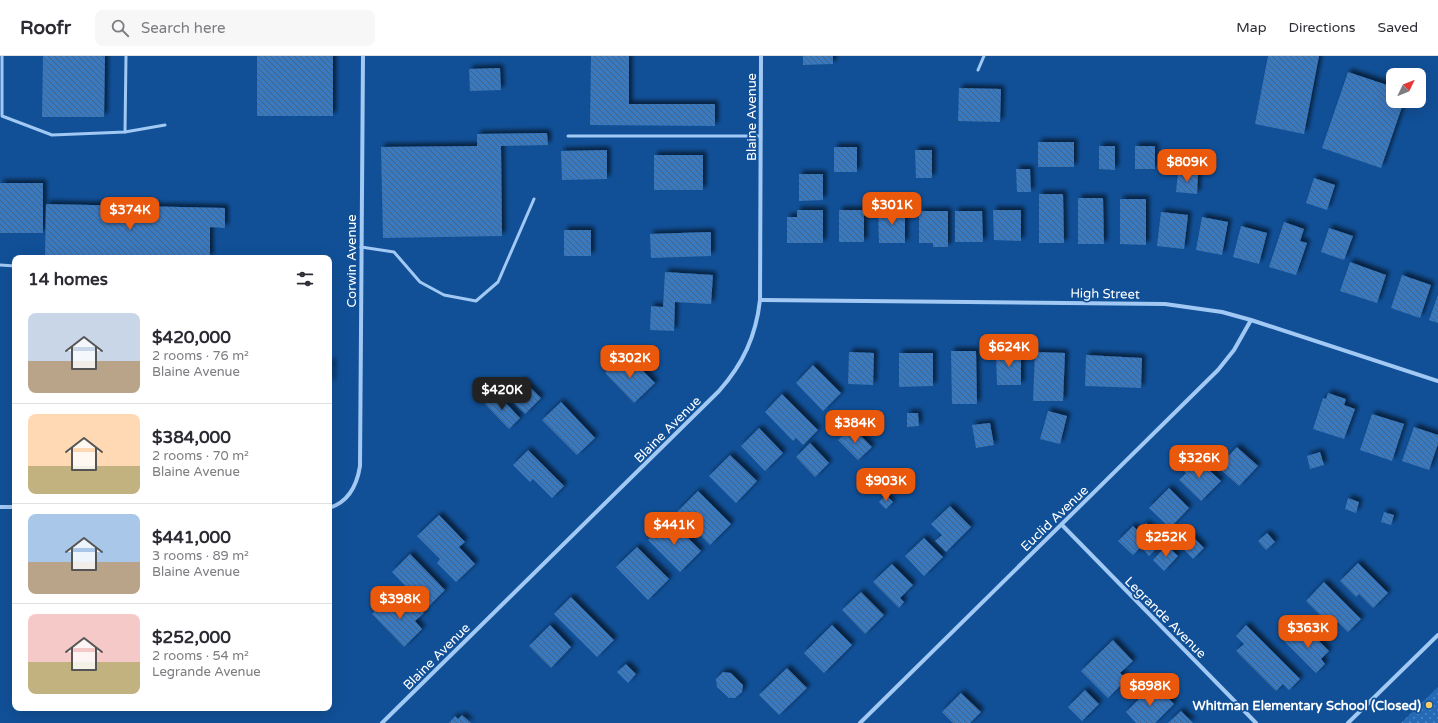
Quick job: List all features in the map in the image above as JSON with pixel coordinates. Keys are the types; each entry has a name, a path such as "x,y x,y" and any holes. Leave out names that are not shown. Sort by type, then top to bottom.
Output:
{"street":[{"name":"Corwin Avenue","path":"332,507 340,504 351,493 357,482 360,466 363,56"},
{"name":"Blaine Avenue","path":"382,723 719,391 739,366 748,351 758,317 760,300 761,56"},
{"name":"High Street","path":"760,300 1158,304 1207,310 1252,320 1438,381"},
{"name":"Euclid Avenue","path":"860,723 1218,370 1234,350 1252,320"},
{"path":"0,507 12,507"},
{"name":"Legrande Avenue","path":"1062,525 1256,723"},
{"path":"1348,723 1438,635"}],"lane":[{"path":"2,56 2,116 52,135 126,132 165,125"},
{"path":"126,56 126,132"},
{"path":"978,70 984,56"},
{"path":"568,136 761,136"},
{"path":"361,247 394,252 420,282 444,295 476,301 498,282 534,199"},
{"path":"0,266 12,266"}],"shaded area":[{"name":"Whitman Elementary School (Closed)","path":"1438,687 1438,723 1401,723"}],"building":[{"path":"43,56 105,56 104,117 42,117"},
{"path":"257,56 333,56 333,116 257,116"},
{"path":"591,56 629,56 629,104 715,104 715,126 590,125"},
{"path":"803,56 833,56 833,64 803,65"},
{"path":"1268,56 1319,56 1304,134 1255,124"},
{"path":"500,68 501,90 470,91 469,69"},
{"path":"1348,72 1386,85 1386,108 1402,108 1381,168 1322,148"},
{"path":"959,88 1001,89 1000,122 958,121"},
{"path":"547,133 548,145 501,146 502,236 383,238 381,147 477,146 477,134"},
{"path":"1038,142 1074,142 1074,167 1038,167"},
{"path":"1099,146 1115,146 1115,170 1099,169"},
{"path":"1135,146 1155,146 1155,169 1135,169"},
{"path":"834,147 857,147 857,172 834,172"},
{"path":"607,150 607,179 562,180 561,151"},
{"path":"915,150 932,150 932,178 916,178"},
{"path":"654,155 703,155 703,190 654,190"},
{"path":"1016,169 1030,169 1031,192 1017,192"},
{"path":"1178,172 1198,173 1197,194 1176,192"},
{"path":"799,174 823,174 823,200 799,201"},
{"path":"1314,178 1335,185 1327,210 1306,203"},
{"path":"0,183 43,183 43,233 0,233"},
{"path":"1039,194 1063,194 1064,243 1039,243"},
{"path":"1078,198 1103,198 1104,244 1078,244"},
{"path":"1120,199 1146,199 1146,245 1120,244"},
{"path":"46,204 225,208 225,228 210,227 210,255 45,255"},
{"path":"878,209 905,209 905,243 879,243"},
{"path":"797,210 823,210 823,243 787,243 787,217 797,217"},
{"path":"839,210 864,210 864,242 839,242"},
{"path":"993,210 1021,210 1021,241 994,240"},
{"path":"919,211 948,211 948,247 933,247 933,243 919,243"},
{"path":"955,211 982,211 983,242 955,242"},
{"path":"1161,212 1188,215 1184,249 1157,246"},
{"path":"1202,217 1228,222 1222,255 1196,250"},
{"path":"1284,222 1304,229 1300,241 1307,243 1296,275 1269,267"},
{"path":"1241,226 1267,233 1259,264 1233,257"},
{"path":"1329,228 1353,236 1344,260 1321,252"},
{"path":"564,230 591,230 591,256 564,256"},
{"path":"711,232 711,256 651,258 650,234"},
{"path":"1350,262 1386,275 1377,303 1340,291"},
{"path":"665,272 713,275 711,304 675,302 674,331 650,330 651,306 663,307"},
{"path":"1402,275 1431,285 1420,318 1391,308"},
{"path":"1438,295 1438,323 1429,320"},
{"path":"951,351 976,351 977,404 952,404"},
{"path":"849,352 874,353 873,385 848,384"},
{"path":"996,352 1021,352 1021,385 997,385"},
{"path":"1035,352 1065,353 1063,401 1033,401"},
{"path":"899,353 933,353 933,386 899,387"},
{"path":"1086,355 1142,358 1141,388 1085,386"},
{"path":"630,358 655,383 634,403 605,373 617,361 622,366"},
{"path":"813,365 841,393 823,411 796,383"},
{"path":"523,380 541,398 525,414 507,396"},
{"path":"496,393 520,418 509,429 485,404"},
{"path":"1328,393 1346,399 1344,405 1355,409 1344,439 1313,429 1323,398 1326,399"},
{"path":"782,394 818,430 803,445 796,438 793,441 765,412"},
{"path":"561,402 595,438 577,455 542,420"},
{"path":"1048,411 1067,416 1060,444 1040,439"},
{"path":"907,413 918,413 919,426 907,427"},
{"path":"1372,414 1404,424 1392,461 1360,450"},
{"path":"990,423 994,445 976,448 972,425"},
{"path":"852,427 872,447 858,460 838,440"},
{"path":"1414,427 1438,435 1438,444 1429,470 1402,461"},
{"path":"759,428 783,453 765,471 741,446"},
{"path":"810,443 829,463 815,477 796,457"},
{"path":"1237,447 1258,466 1239,486 1218,467"},
{"path":"528,450 564,486 552,498 533,479 530,482 513,465"},
{"path":"1320,452 1324,465 1310,469 1307,456"},
{"path":"730,455 757,481 736,503 709,476"},
{"path":"1189,458 1195,463 1198,460 1221,481 1201,501 1179,480 1186,473 1180,467"},
{"path":"1169,488 1189,508 1170,528 1149,508"},
{"path":"698,491 731,524 710,545 677,512"},
{"path":"886,495 893,502 886,509 879,502"},
{"path":"1348,498 1359,502 1356,513 1345,509"},
{"path":"950,506 971,527 946,552 935,541 942,535 931,524"},
{"path":"1384,512 1394,515 1391,525 1381,522"},
{"path":"439,515 465,542 459,547 475,564 456,582 437,563 440,559 417,536"},
{"path":"669,519 701,551 680,572 648,540"},
{"path":"1146,523 1164,541 1149,556 1141,547 1133,555 1118,541 1133,526 1138,531"},
{"path":"1187,531 1204,548 1193,559 1176,542"},
{"path":"1267,533 1275,542 1266,550 1258,541"},
{"path":"924,538 943,557 924,576 905,556"},
{"path":"1167,545 1178,556 1164,571 1153,560"},
{"path":"637,547 669,579 648,600 616,567"},
{"path":"410,554 445,590 427,608 392,572"},
{"path":"1358,563 1388,593 1373,608 1359,594 1356,597 1340,581"},
{"path":"892,564 913,585 900,598 904,602 899,608 873,582"},
{"path":"1324,582 1361,619 1348,632 1338,622 1333,628 1306,601"},
{"path":"861,592 884,615 865,634 842,610"},
{"path":"390,596 403,610 412,601 424,613 415,621 422,629 404,647 372,614"},
{"path":"571,597 614,640 597,657 554,614"},
{"path":"550,625 571,647 551,668 529,646"},
{"path":"832,625 852,645 824,673 804,653"},
{"path":"1246,625 1300,679 1289,690 1283,684 1276,691 1236,651 1244,644 1236,636"},
{"path":"1307,629 1329,651 1321,659 1325,664 1316,673 1284,641 1293,632 1299,638"},
{"path":"1113,640 1133,661 1120,673 1127,679 1108,698 1081,671"},
{"path":"626,664 636,674 628,683 617,672"},
{"path":"787,668 807,688 779,715 759,695"},
{"path":"723,672 731,673 743,685 742,692 735,698 729,698 717,687 716,679"},
{"path":"1154,684 1174,704 1155,723 1136,723 1126,712"},
{"path":"1085,690 1099,704 1082,721 1068,707"},
{"path":"961,693 981,712 970,723 953,723 942,712"},
{"path":"1181,711 1193,723 1168,723"},
{"path":"462,715 471,723 449,723 455,716 458,719"}],"place":[{"name":"Whitman Elementary School (Closed)","path":"1429,705"}]}
